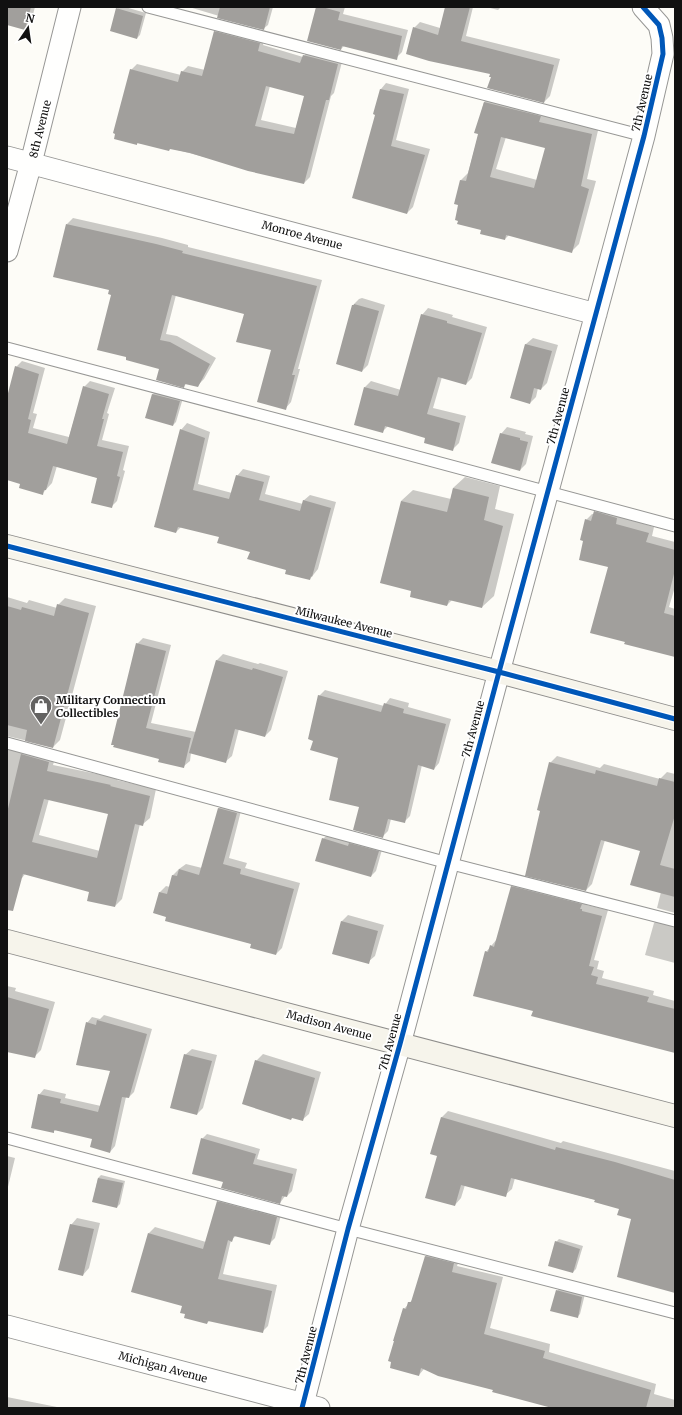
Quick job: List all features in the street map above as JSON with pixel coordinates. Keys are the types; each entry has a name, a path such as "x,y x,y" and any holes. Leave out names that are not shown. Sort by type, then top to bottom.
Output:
{"street":[{"name":"8th Avenue","path":"7,251 31,163 70,7"},
{"name":"7th Avenue","path":"308,1407 348,1228 400,1044 644,136 663,54 659,25 643,7"},
{"name":"Monroe Avenue","path":"7,157 596,314"},
{"name":"Milwaukee Avenue","path":"7,546 499,672 675,720"},
{"name":"Madison Avenue","path":"7,941 675,1116"},
{"name":"Michigan Avenue","path":"7,1326 308,1407"}],"lane":[{"path":"148,7 644,136"},
{"path":"7,348 675,526"},
{"path":"7,743 448,863 675,921"},
{"path":"7,1138 675,1313"}],"building":[{"path":"7,7 31,7 25,30 7,25"},
{"path":"220,7 270,7 264,30 217,18"},
{"path":"316,7 322,7 340,12 338,20 402,36 397,60 342,46 341,50 307,41"},
{"path":"445,7 470,7 461,41 554,65 544,103 487,88 491,77 489,77 490,74 429,61 406,54 413,27 438,35"},
{"path":"116,8 143,16 137,39 110,31"},
{"path":"214,31 260,43 258,51 300,63 303,55 338,64 329,100 326,100 304,184 248,171 190,153 170,149 169,151 114,139 115,134 113,133 130,69 178,82 181,71 202,76","holes":["266,86 304,96 294,134 255,126"]},
{"path":"380,89 404,94 391,146 425,155 407,214 352,198 375,115 373,114"},
{"path":"484,102 541,116 539,122 592,134 581,186 589,189 572,253 506,235 505,240 480,234 481,230 457,224 458,221 455,220 458,205 454,204 460,180 466,181 478,134 474,133","holes":["501,137 545,148 534,188 490,177"]},
{"path":"66,224 156,244 183,251 182,253 317,286 292,375 295,375 286,410 257,402 271,350 236,342 244,314 172,295 160,340 170,342 210,364 198,387 185,384 184,388 156,380 159,369 126,360 126,357 97,350 111,295 108,294 109,290 53,277"},
{"path":"354,304 379,311 362,372 336,364 352,305"},
{"path":"421,314 482,333 466,385 438,377 427,414 460,423 453,451 424,443 425,438 385,426 383,433 354,425 364,387 398,396"},
{"path":"525,344 552,351 541,390 534,388 530,404 510,398"},
{"path":"15,366 39,374 28,419 31,420 28,433 67,444 83,386 109,394 97,446 123,452 117,476 120,477 112,508 91,503 97,478 53,466 46,490 44,490 43,495 19,488 20,484 7,480 7,397"},
{"path":"152,394 180,401 173,426 145,418"},
{"path":"180,429 205,438 193,490 229,499 236,475 264,482 259,500 300,511 303,500 331,508 310,580 285,574 286,570 247,559 250,552 217,543 219,537 178,527 176,533 154,527"},
{"path":"500,433 520,438 520,440 528,442 520,471 491,463"},
{"path":"453,488 489,497 484,520 503,526 482,608 449,600 447,606 410,597 411,591 380,583 401,501 447,512"},
{"path":"594,511 617,518 616,524 649,533 646,542 675,550 675,570 664,613 675,616 675,657 624,644 625,642 590,633 608,567 579,560 583,541 580,540 585,519 591,521"},
{"path":"57,604 89,613 53,748 25,741 27,730 7,725 7,606 21,610 22,607 54,616"},
{"path":"136,643 166,651 146,728 191,738 184,768 158,762 159,759 113,747 114,745 111,745"},
{"path":"216,660 252,670 253,668 283,677 265,737 235,729 226,763 189,753"},
{"path":"318,695 381,712 384,703 404,709 403,713 446,724 434,770 418,765 405,823 388,819 383,838 353,830 359,807 329,800 338,758 310,750 313,741 308,739"},
{"path":"21,754 49,762 47,771 111,785 110,786 150,796 143,826 135,824 115,907 87,901 89,892 23,874 13,911 7,910 7,813","holes":["44,799 108,814 97,858 32,842"]},
{"path":"549,762 595,774 596,770 657,786 659,778 675,782 675,815 660,865 675,869 675,897 630,885 640,851 601,840 586,891 525,876 540,811 537,810"},
{"path":"218,808 237,813 223,864 241,869 240,874 294,889 276,955 250,948 251,944 165,921 166,917 153,913 159,892 167,894 172,875 177,876 179,869 199,875"},
{"path":"322,838 348,846 349,843 379,851 371,877 315,861"},
{"path":"511,886 582,904 580,909 582,909 582,911 602,916 589,966 594,967 591,975 598,977 596,984 649,997 647,1002 675,1009 675,1053 531,1016 533,1011 473,996 485,951 488,952 490,945 494,947"},
{"path":"341,921 378,931 369,964 332,954"},
{"path":"7,997 49,1009 35,1058 7,1052"},
{"path":"97,1020 147,1034 129,1098 122,1097 110,1153 90,1147 92,1139 54,1130 54,1133 31,1128 38,1094 61,1099 60,1103 98,1112 110,1071 76,1065 86,1022 96,1025"},
{"path":"184,1054 212,1061 197,1115 170,1108"},
{"path":"255,1060 315,1078 303,1121 292,1118 291,1120 242,1104"},
{"path":"441,1117 555,1150 556,1147 615,1162 675,1180 675,1293 617,1277 631,1219 617,1215 619,1209 594,1202 595,1200 511,1178 506,1197 461,1185 455,1206 425,1198 437,1156 430,1154"},
{"path":"201,1138 256,1154 253,1164 293,1174 287,1197 282,1196 280,1204 221,1188 223,1182 192,1174"},
{"path":"98,1178 123,1183 117,1208 92,1202"},
{"path":"217,1201 277,1217 270,1245 234,1236 232,1242 228,1240 218,1279 272,1291 263,1333 208,1321 207,1324 184,1318 185,1314 180,1313 182,1306 131,1292 148,1233 203,1249"},
{"path":"70,1224 94,1229 83,1276 58,1270"},
{"path":"555,1241 580,1249 573,1273 548,1266"},
{"path":"425,1256 454,1263 452,1272 497,1283 484,1334 545,1351 543,1358 651,1390 646,1408 552,1408 492,1392 493,1390 438,1376 421,1368 419,1376 390,1368 391,1362 388,1361 403,1308 406,1309 408,1302 411,1302"},
{"path":"556,1290 582,1297 578,1318 550,1311"}],"cycle path":[{"path":"302,1408 348,1229 400,1044 644,136 663,54 659,25 643,7"},
{"path":"7,546 499,672 675,719"}],"place":[{"name":"Military Connection Collectibles","path":"41,726"}]}
